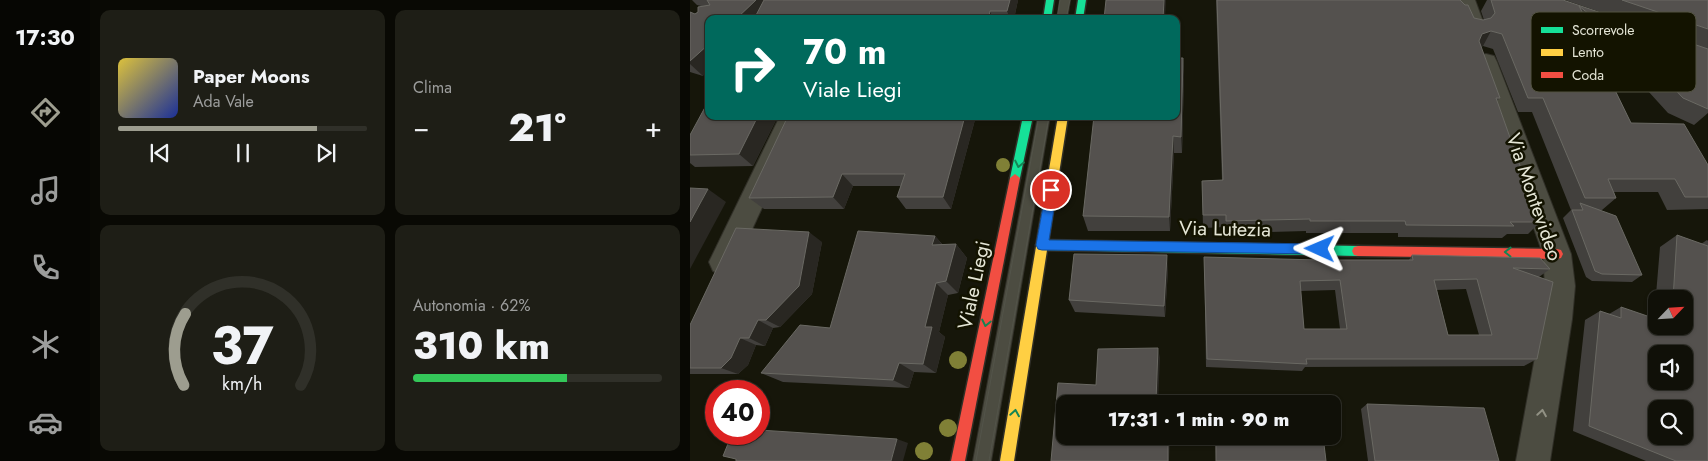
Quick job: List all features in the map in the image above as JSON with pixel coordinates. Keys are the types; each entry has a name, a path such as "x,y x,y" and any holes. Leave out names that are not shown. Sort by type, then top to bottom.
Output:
{"main road":[{"path":"1048,15 1050,0"},
{"path":"1080,15 1082,0"},
{"name":"Viale Liegi","path":"958,461 1027,120"},
{"path":"1008,461 1062,120"},
{"name":"Via Lutezia","path":"1042,245 1557,254"}],"street":[{"path":"1465,0 1474,27"},
{"name":"Via Montevideo","path":"1483,56 1557,254 1560,286 1534,461"},
{"path":"711,287 790,120"}],"lane":[{"path":"1063,15 1065,0"},
{"name":"Viale Liegi","path":"982,461 1043,120"}],"building":[{"path":"707,0 756,0 740,15 705,15 705,48 690,61 690,12 695,14 698,12 698,7 710,5"},
{"path":"764,0 1010,0 1007,11 990,11 989,15 756,15"},
{"path":"1106,0 1164,0 1163,15 1104,15"},
{"path":"1217,0 1460,0 1465,5 1468,5 1474,18 1483,20 1491,18 1495,13 1491,0 1563,0 1599,12 1586,12 1579,6 1582,12 1531,12 1531,92 1616,92 1631,123 1684,124 1708,165 1708,197 1685,197 1675,179 1608,179 1616,198 1585,198 1543,98 1528,98 1502,34 1491,31 1482,34 1479,41 1500,98 1496,98 1540,222 1510,222 1514,226 1406,225 1405,221 1310,221 1310,219 1226,221 1226,215 1203,215 1202,181 1223,180"},
{"path":"1622,0 1708,0 1708,29 1696,25 1696,12 1658,12"},
{"path":"1696,45 1708,49 1708,109 1683,98 1677,92 1696,92"},
{"path":"1180,58 1183,58 1181,137 1173,136 1169,217 1083,216 1094,120 1180,120"},
{"path":"705,107 705,120 756,120 739,154 690,155 690,135"},
{"path":"786,120 964,120 943,197 897,197 905,174 842,174 833,197 749,198"},
{"path":"690,188 708,189 690,222"},
{"path":"1580,203 1616,216 1642,275 1602,274 1595,271 1572,210 1583,210"},
{"path":"736,228 809,232 799,286 766,320 758,320 749,338 740,338 731,358 721,368 690,368 690,325"},
{"path":"858,231 935,236 932,245 956,244 946,281 936,283 925,327 932,327 923,364 899,363 893,380 761,373 800,325 830,328"},
{"path":"1677,235 1708,246 1708,461 1676,461 1589,426 1600,311 1621,318 1621,307 1648,316 1648,335 1693,335 1693,290 1674,290"},
{"path":"1074,254 1167,255 1164,306 1069,300"},
{"path":"1412,255 1540,258 1550,269 1513,268 1553,282 1537,359 1306,359 1307,364 1207,359 1204,257 1413,260","holes":["1477,279 1492,335 1448,335 1434,280","1340,280 1347,329 1304,329 1300,281"]},
{"path":"1158,348 1156,395 1057,395 1058,383 1096,385 1098,349"},
{"path":"1367,404 1484,408 1499,461 1375,461"},
{"path":"1056,405 1056,445 1168,445 1168,461 1051,461"},
{"path":"770,431 897,439 891,461 736,461 736,459 723,456 728,445 770,445"},
{"path":"1216,445 1324,445 1326,461 1216,461"}],"tram line":[{"path":"1058,15 1060,0"},
{"path":"1067,15 1070,0"},
{"path":"976,461 1038,120"},
{"path":"989,461 1048,120"}],"traffic: fast":[{"path":"1048,15 1050,0"},
{"path":"1080,15 1082,0"},
{"path":"1015,178 1027,120"},
{"path":"1042,245 1358,251"}],"traffic: slow":[{"path":"1007,461 1062,120"}],"traffic: jam":[{"path":"958,461 1015,178"},
{"path":"1358,251 1557,254"}],"route":[{"path":"1051,190 1042,245 1320,249"}]}
